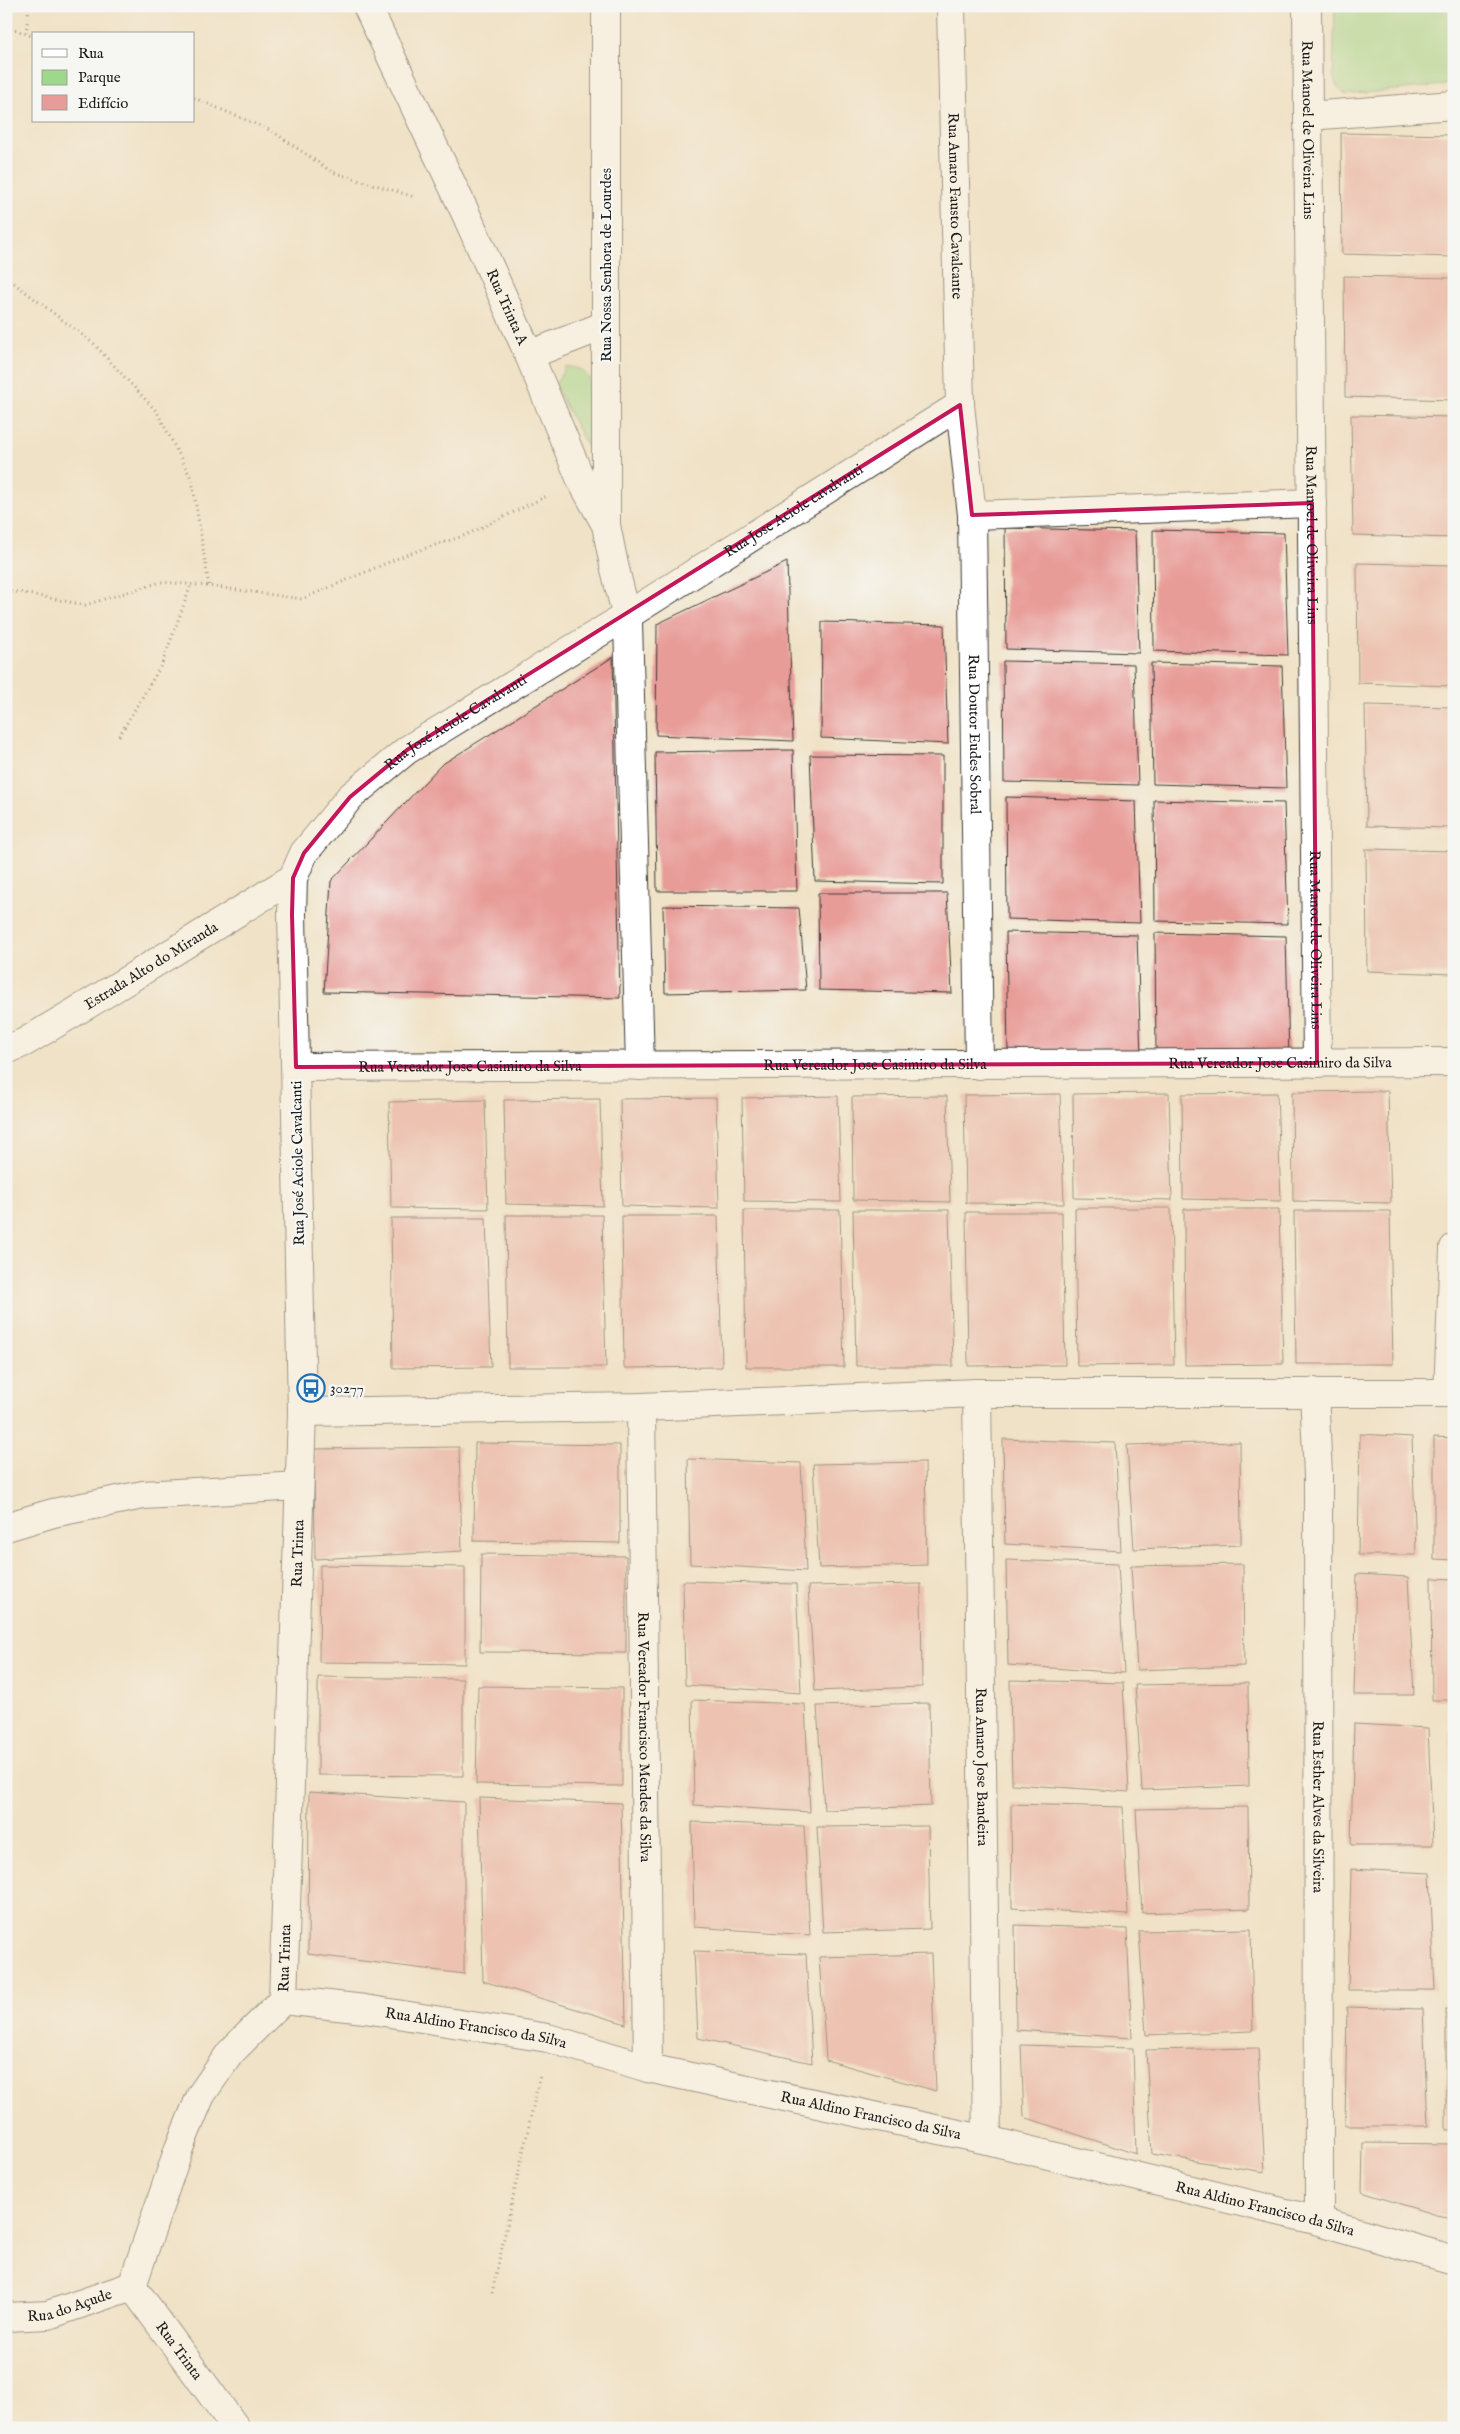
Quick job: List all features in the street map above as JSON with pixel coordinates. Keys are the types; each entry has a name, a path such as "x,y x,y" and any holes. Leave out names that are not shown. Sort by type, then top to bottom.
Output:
{"street":[{"name":"Rua Trinta A","path":"367,6 465,212 529,355 581,480 606,525 614,565 628,615 640,1066"},
{"name":"Rua Nossa Senhora de Lourdes","path":"606,6 606,525"},
{"name":"Rua Amaro Fausto Cavalcante","path":"951,6 960,405"},
{"name":"Rua Manoel de Oliveira Lins","path":"1307,6 1317,1062"},
{"path":"1308,116 1454,105"},
{"path":"529,355 606,325"},
{"name":"Rua Doutor Eudes Sobral","path":"960,405 972,515 979,1064"},
{"name":"Rua Jose Aciole cavalvanti","path":"628,615 960,405"},
{"path":"972,515 1312,503"},
{"name":"Rua José Aciole Cavalvanti","path":"293,878 304,853 350,797 407,750 628,615"},
{"name":"Rua José Aciole Cavalcanti","path":"293,878 292,914 302,1412"},
{"name":"Estrada Alto do Miranda","path":"6,1050 25,1042 293,878"},
{"name":"Rua Vereador Jose Casimiro da Silva","path":"296,1067 1454,1062"},
{"path":"302,1412 641,1407 977,1392 1451,1393 1454,1248"},
{"name":"Rua Amaro Jose Bandeira","path":"977,1392 987,2140"},
{"name":"Rua Esther Alves da Silveira","path":"1314,1392 1318,1485 1319,2221"},
{"name":"Rua Vereador Francisco Mendes da Silva","path":"641,1407 648,2068"},
{"name":"Rua Trinta","path":"236,2428 132,2286 179,2148 201,2095 230,2053 283,2000 302,1412"},
{"path":"6,1527 53,1513 143,1495 299,1486"},
{"name":"Rua Aldino Francisco da Silva","path":"283,2000 365,2009 548,2038 648,2068 987,2140 1319,2221 1454,2260"},
{"name":"Rua do Açude","path":"6,2317 48,2315 132,2286"}],"path":[{"path":"26,33 29,6"},
{"path":"6,26 32,36"},
{"path":"195,98 272,131 332,172 465,212"},
{"path":"6,277 94,344 157,412 192,480 209,586"},
{"path":"6,592 18,592 85,605 161,582 209,586 302,599 408,554 466,535 581,480"},
{"path":"119,736 162,664 191,585"},
{"path":"492,2294 548,2038"}],"highlighted area":[{"path":"960,405 972,515 1312,503 1317,1063 296,1067 292,914 293,878 304,853 350,797 407,750"}],"green space":[{"path":"1335,6 1454,6 1454,84 1345,95 1337,87 1333,74"},
{"path":"566,366 581,369 589,378 589,450 555,386"}],"building":[{"path":"1341,133 1454,135 1454,257 1342,254"},
{"path":"1344,276 1454,278 1454,400 1345,397"},
{"path":"1351,415 1454,417 1454,538 1353,535"},
{"path":"1005,528 1135,531 1139,653 1006,649"},
{"path":"1153,530 1284,533 1288,655 1154,651"},
{"path":"787,562 793,741 656,735 657,624"},
{"path":"1357,563 1454,565 1454,686 1358,683"},
{"path":"822,622 944,625 948,744 821,738"},
{"path":"613,657 620,998 324,992 331,881 441,765"},
{"path":"1003,661 1134,664 1138,785 1004,782"},
{"path":"1151,663 1282,666 1286,788 1153,784"},
{"path":"1365,705 1454,707 1454,828 1367,826"},
{"path":"793,750 797,891 657,891 655,752"},
{"path":"810,755 943,756 943,884 815,881"},
{"path":"1006,797 1136,801 1140,923 1007,919"},
{"path":"1154,800 1284,803 1288,924 1155,921"},
{"path":"1366,849 1454,851 1454,974 1367,971"},
{"path":"818,893 947,893 952,993 819,990"},
{"path":"663,906 799,908 806,990 665,993"},
{"path":"1006,932 1137,935 1141,1057 1008,1053"},
{"path":"1155,933 1286,936 1289,1058 1156,1054"},
{"path":"1388,1091 1391,1203 1293,1201 1292,1092"},
{"path":"1169,1093 1172,1200 1074,1198 1073,1094"},
{"path":"1277,1093 1281,1201 1183,1199 1182,1094"},
{"path":"1060,1094 1064,1204 966,1203 964,1095"},
{"path":"838,1096 841,1202 744,1201 742,1098"},
{"path":"947,1096 950,1202 853,1200 852,1097"},
{"path":"716,1098 719,1208 622,1206 620,1099"},
{"path":"600,1099 603,1206 506,1204 504,1100"},
{"path":"485,1100 488,1209 391,1208 389,1102"},
{"path":"1075,1208 1171,1208 1174,1365 1077,1366"},
{"path":"1184,1209 1279,1209 1283,1364 1185,1365"},
{"path":"744,1210 840,1210 844,1367 746,1367"},
{"path":"853,1210 949,1210 953,1366 856,1366"},
{"path":"1294,1211 1390,1211 1393,1364 1296,1364"},
{"path":"966,1212 1062,1212 1065,1365 968,1366"},
{"path":"506,1215 602,1215 606,1367 508,1367"},
{"path":"622,1216 718,1216 722,1367 624,1368"},
{"path":"391,1218 486,1218 491,1367 393,1368"},
{"path":"1360,1434 1412,1437 1416,1555 1358,1555"},
{"path":"1434,1437 1454,1438 1454,1560 1434,1559"},
{"path":"1003,1439 1115,1443 1121,1551 1005,1544"},
{"path":"1240,1442 1241,1545 1134,1549 1127,1445"},
{"path":"475,1443 620,1445 620,1543 474,1541"},
{"path":"459,1447 462,1551 315,1559 314,1449"},
{"path":"688,1459 801,1463 806,1571 690,1564"},
{"path":"925,1462 927,1565 819,1568 813,1464"},
{"path":"481,1554 626,1556 626,1653 480,1652"},
{"path":"1006,1560 1118,1564 1124,1673 1008,1665"},
{"path":"1243,1564 1244,1666 1137,1670 1131,1566"},
{"path":"320,1565 465,1567 465,1664 319,1662"},
{"path":"1357,1574 1408,1577 1414,1695 1354,1695"},
{"path":"1431,1578 1454,1579 1454,1700 1432,1700"},
{"path":"683,1581 796,1584 801,1693 685,1685"},
{"path":"921,1584 922,1687 815,1691 808,1586"},
{"path":"318,1677 463,1679 463,1776 318,1775"},
{"path":"1010,1680 1123,1683 1129,1792 1012,1784"},
{"path":"1248,1683 1249,1786 1142,1790 1135,1685"},
{"path":"478,1686 622,1688 622,1786 476,1784"},
{"path":"692,1700 805,1704 810,1812 694,1805"},
{"path":"929,1703 931,1806 824,1810 817,1706"},
{"path":"1354,1724 1428,1728 1433,1845 1351,1845"},
{"path":"1450,1728 1454,1728 1454,1850 1451,1850"},
{"path":"309,1792 464,1802 464,1974 308,1954"},
{"path":"479,1798 621,1803 626,2024 483,1981"},
{"path":"1011,1804 1123,1807 1128,1915 1012,1908"},
{"path":"1248,1807 1249,1909 1142,1913 1136,1809"},
{"path":"692,1822 804,1826 810,1935 694,1927"},
{"path":"928,1826 930,1929 823,1932 817,1827"},
{"path":"1351,1869 1430,1873 1435,1990 1348,1990"},
{"path":"1015,1925 1127,1929 1132,2038 1016,2030"},
{"path":"1251,1929 1253,2031 1146,2035 1139,1931"},
{"path":"694,1951 806,1954 812,2063 698,2038"},
{"path":"931,1954 936,2091 826,2060 819,1957"},
{"path":"1347,2007 1423,2009 1428,2126 1345,2126"},
{"path":"1446,2009 1454,2009 1454,2131 1446,2131"},
{"path":"1021,2045 1133,2048 1136,2154 1024,2117"},
{"path":"1258,2048 1265,2172 1152,2154 1146,2050"},
{"path":"1363,2143 1454,2144 1454,2218 1436,2215 1362,2192"}],"place":[{"name":"30277","path":"311,1388"}]}
